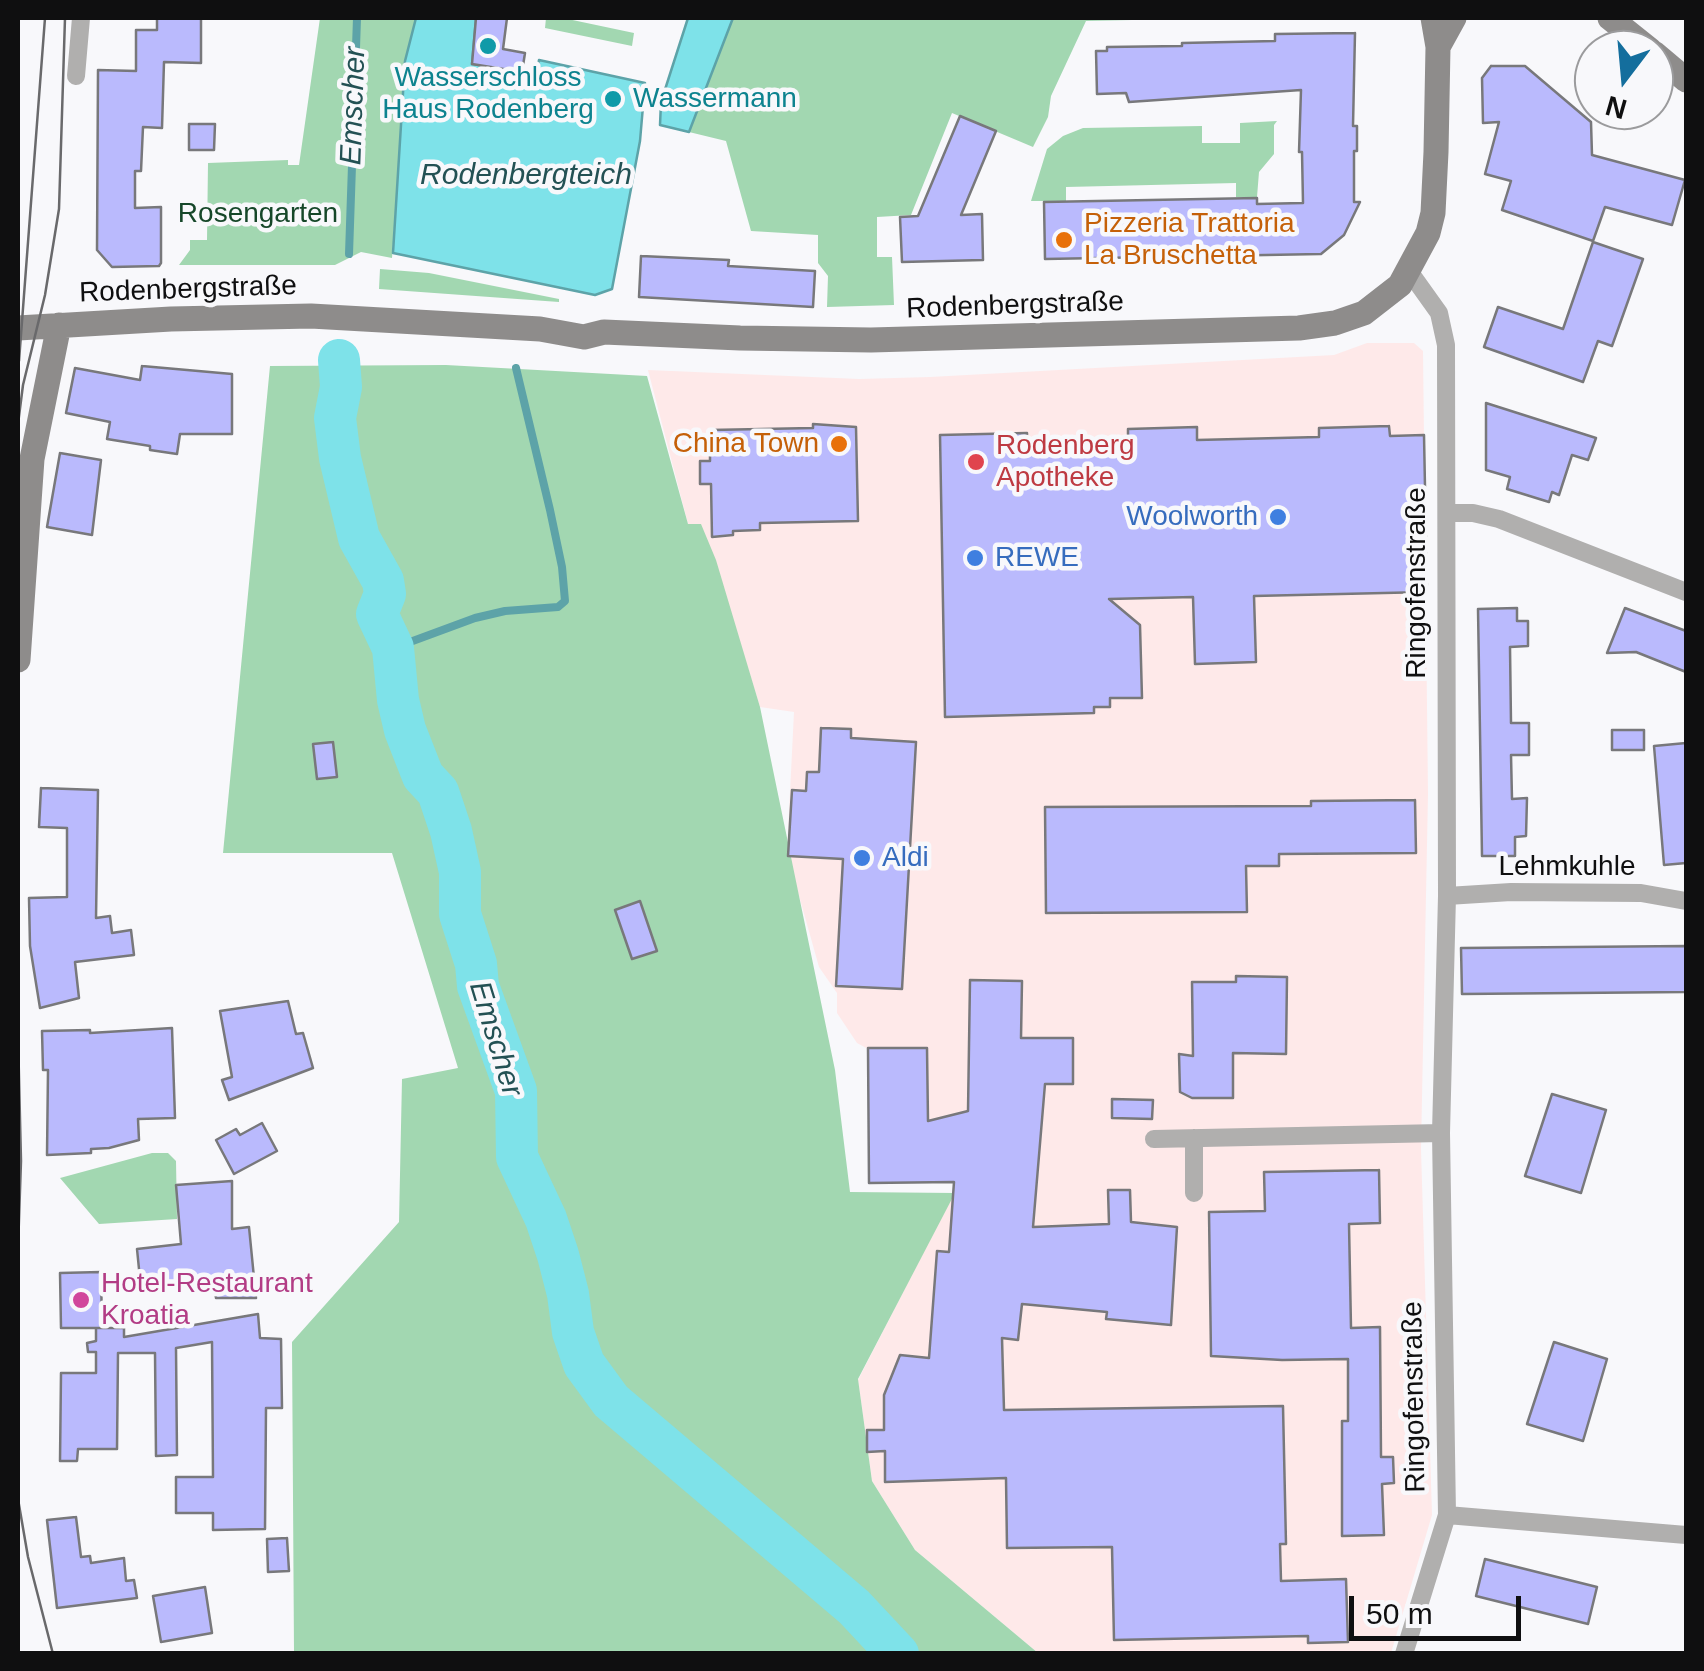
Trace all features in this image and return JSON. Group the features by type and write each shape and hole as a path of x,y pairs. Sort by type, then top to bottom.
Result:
{"main road":[{"path":"1409,271 1425,240 1432,214 1438,48 1434,18"},
{"path":"1438,48 1454,18"},
{"name":"Rodenbergstraße","path":"18,328 311,316 540,329 584,337 604,332 871,340 1299,328 1364,313 1400,285 1409,271"},
{"path":"18,660 32,459 60,325"}],"street":[{"path":"76,76 81,18"},
{"name":"Ringofenstraße","path":"1404,1654 1447,1515 1441,1134 1447,896 1444,326 1409,271"},
{"path":"1446,513 1473,513 1499,520 1686,592"},
{"name":"Lehmkuhle","path":"1447,896 1511,892 1640,893 1686,901"},
{"path":"1154,1139 1441,1134"},
{"path":"1194,1138 1194,1193"},
{"path":"1447,1515 1686,1535"}],"shaded area":[{"path":"1367,343 1414,343 1423,351 1428,794 1421,1149 1432,1515 1391,1653 1038,1653 915,1550 872,1481 858,1380 953,1195 957,1146 869,1183 868,1049 857,1043 837,1013 837,993 819,967 787,853 794,712 760,707 727,601 688,524 648,370 859,379 930,377 1334,355"}],"green space":[{"name":"Rosengarten","path":"320,18 416,18 405,61 392,258 361,252 335,265 179,265 190,250 190,240 207,240 208,163 288,160 288,165 299,165"},
{"path":"546,18 634,33 632,46 545,28"},
{"path":"733,18 1225,18 1086,21 1051,96 1048,117 1033,147 952,113 911,215 877,217 877,257 892,257 894,305 827,307 828,276 818,263 818,235 751,231 726,141 689,132"},
{"path":"1277,121 1274,154 1259,172 1257,197 1236,197 1236,183 1066,187 1066,201 1031,201 1047,149 1063,136 1083,128 1202,126 1202,143 1240,143 1240,123"},
{"path":"380,269 429,273 559,302 379,289"},
{"path":"446,365 647,376 688,524 701,524 716,560 760,707 835,1070 850,1192 955,1193 858,1379 872,1481 915,1550 1038,1653 294,1653 292,1342 399,1222 402,1079 458,1068 392,853 223,853 270,366"},
{"path":"152,1153 168,1153 176,1161 177,1219 99,1224 60,1178"}],"water":[{"name":"Rodenbergteich","path":"416,18 476,18 472,64 536,74 539,60 645,83 640,141 612,289 595,295 393,253 405,61"},
{"name":"Rodenbergteich","path":"688,18 733,18 689,132 660,125 661,102"}],"building":[{"path":"157,18 201,18 201,63 164,62 162,128 143,127 141,171 135,171 135,208 161,207 161,263 112,267 97,250 98,70 136,71 136,30 157,30"},
{"name":"Wasserschloss Haus Rodenberg","path":"476,18 507,18 503,49 525,53 522,72 472,64"},
{"path":"1355,33 1354,202 1360,202 1344,235 1321,254 1045,259 1044,202 1257,198 1257,204 1303,203 1299,152 1301,90 1129,102 1126,93 1097,94 1096,51 1107,51 1107,47 1275,41 1275,34"},
{"path":"1491,66 1525,66 1574,108 1574,130 1591,130 1592,155 1685,180 1672,225 1605,207 1593,241 1502,210 1511,181 1485,174 1499,122 1483,123 1482,78"},
{"path":"960,116 996,131 961,215 982,214 983,260 902,262 900,217 918,216"},
{"path":"189,124 215,124 214,150 189,150"},
{"path":"1593,242 1643,259 1612,346 1598,341 1583,382 1484,347 1498,307 1563,329"},
{"path":"641,256 729,260 728,266 815,271 813,307 639,297"},
{"path":"142,366 232,374 232,434 180,434 177,454 107,439 110,422 66,413 75,368 140,380"},
{"path":"1486,403 1596,438 1588,460 1572,455 1559,495 1552,492 1549,502 1507,489 1510,477 1486,470"},
{"path":"813,424 856,427 858,521 760,523 760,530 712,537 711,484 700,484 700,461 710,461 710,430 813,428"},
{"path":"1389,426 1390,436 1424,435 1427,592 1254,596 1256,662 1195,664 1193,597 1109,599 1140,625 1142,698 1110,698 1110,707 1094,707 1094,713 945,717 940,435 1027,433 1027,444 1128,442 1128,429 1197,427 1197,440 1319,437 1319,428"},
{"path":"60,453 101,460 92,535 47,527"},
{"path":"1517,608 1517,621 1528,621 1528,646 1510,647 1511,723 1529,723 1529,755 1511,755 1512,799 1527,798 1526,836 1515,837 1515,856 1482,856 1478,609"},
{"path":"1625,608 1686,631 1686,672 1636,652 1607,653"},
{"name":"Aldi","path":"821,728 851,729 851,738 916,742 902,989 836,986 843,859 788,856 792,790 806,791 807,772 819,772"},
{"path":"1612,730 1644,730 1644,750 1612,750"},
{"path":"333,742 337,777 317,779 313,744"},
{"path":"1686,743 1686,863 1664,865 1654,746"},
{"path":"41,788 98,790 96,918 110,916 112,933 131,930 134,955 75,962 79,998 40,1008 30,946 29,898 67,897 67,828 39,827"},
{"path":"1415,800 1416,853 1279,854 1279,866 1246,866 1247,912 1046,913 1045,807 1311,806 1311,801"},
{"path":"640,901 657,951 632,959 615,910"},
{"path":"1686,946 1686,992 1462,994 1461,948"},
{"path":"1236,976 1287,977 1286,1054 1233,1053 1233,1098 1192,1098 1180,1092 1179,1054 1193,1056 1192,982 1236,982"},
{"path":"970,980 1022,981 1021,1038 1073,1038 1073,1084 1045,1084 1033,1227 1109,1224 1108,1190 1130,1190 1131,1222 1177,1227 1171,1325 1106,1319 1107,1312 1022,1304 1018,1340 1002,1338 1004,1410 1283,1406 1286,1544 1280,1544 1281,1581 1346,1579 1348,1642 1308,1643 1308,1636 1114,1640 1112,1547 1007,1548 1006,1478 885,1482 885,1451 867,1452 867,1430 884,1430 884,1395 900,1355 929,1358 937,1251 949,1252 954,1182 869,1183 868,1048 927,1048 928,1121 968,1111"},
{"path":"288,1001 296,1034 303,1033 313,1068 229,1100 222,1080 232,1077 220,1011"},
{"path":"172,1028 175,1118 138,1119 139,1140 91,1149 91,1153 47,1155 48,1070 43,1070 42,1031 90,1033"},
{"path":"1552,1094 1606,1110 1581,1193 1525,1176"},
{"path":"1112,1099 1153,1100 1152,1119 1112,1118"},
{"path":"262,1123 277,1151 234,1174 216,1140 236,1129 240,1135"},
{"path":"1379,1170 1380,1223 1349,1224 1351,1328 1380,1327 1381,1457 1393,1457 1394,1483 1382,1484 1384,1535 1342,1536 1342,1421 1348,1421 1348,1359 1211,1356 1209,1212 1265,1211 1264,1172"},
{"path":"232,1181 232,1229 249,1227 256,1298 216,1298 214,1281 141,1289 137,1249 181,1244 176,1185"},
{"name":"Hotel-Restaurant Kroatia","path":"101,1272 102,1328 61,1328 60,1273"},
{"path":"258,1314 260,1338 281,1339 282,1408 266,1408 265,1529 213,1530 213,1513 176,1513 176,1477 213,1477 212,1342 176,1348 177,1455 156,1456 155,1353 118,1353 117,1449 78,1449 77,1461 60,1461 61,1373 96,1373 96,1352 88,1352 87,1343 96,1341 96,1328 124,1328 124,1337"},
{"path":"1554,1342 1607,1359 1583,1441 1527,1424"},
{"path":"76,1517 81,1557 90,1556 91,1563 124,1558 126,1581 134,1580 137,1598 57,1608 47,1520"},
{"path":"287,1538 289,1571 268,1572 267,1539"},
{"path":"1485,1559 1597,1587 1588,1624 1476,1596"},
{"path":"205,1587 212,1633 161,1642 153,1596"}],"waterway":[{"name":"Emscher","path":"349,254 357,18"},
{"name":"Emscher","path":"339,360 341,387 335,418 340,458 359,538 383,581 385,594 377,614 393,648 405,730 423,776 438,792 451,831 460,872 460,914 476,964 478,986 516,1091 517,1157 558,1255 573,1332 584,1364 611,1401 854,1607 898,1654"},
{"path":"394,652 410,642 475,618 558,607 565,601 562,567 516,368"}],"tram line":[{"path":"19,361 45,18"},
{"path":"18,424 59,209 65,18"},
{"path":"18,1035 18,1249"},
{"path":"18,1499 28,1557 53,1654"}],"place":[{"name":"Wasserschloss Haus Rodenberg","path":"488,46"},
{"name":"Wassermann","path":"613,99"},
{"name":"Pizzeria Trattoria La Bruschetta","path":"1064,240"},
{"name":"China Town","path":"839,444"},
{"name":"Rodenberg Apotheke","path":"976,462"},
{"name":"Woolworth","path":"1278,517"},
{"name":"REWE","path":"975,558"},
{"name":"Aldi","path":"862,858"},
{"name":"Hotel-Restaurant Kroatia","path":"81,1300"}]}
